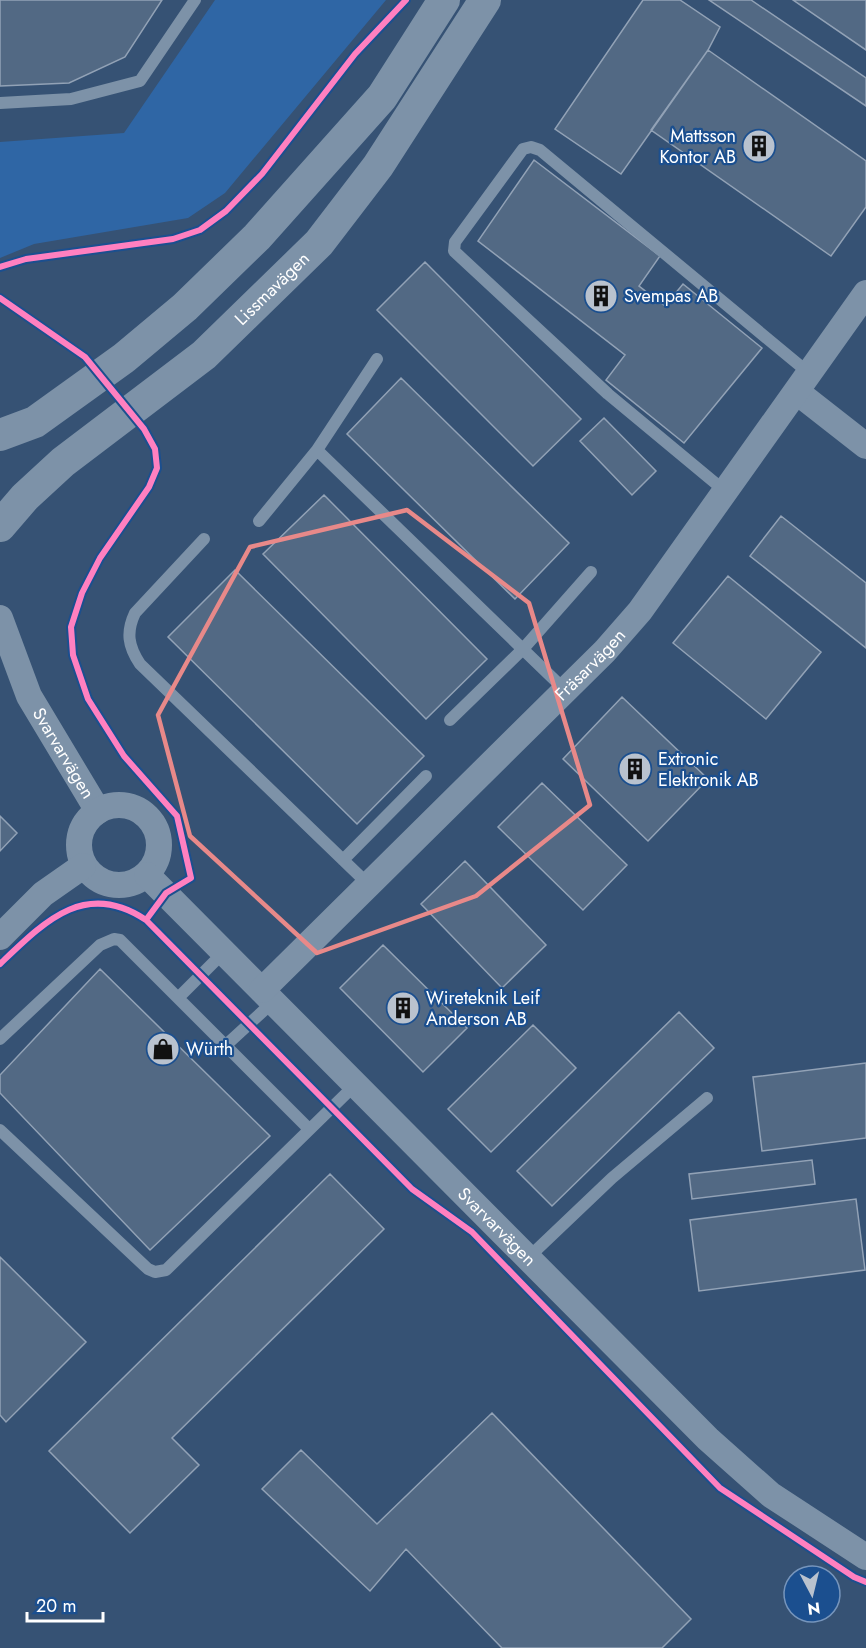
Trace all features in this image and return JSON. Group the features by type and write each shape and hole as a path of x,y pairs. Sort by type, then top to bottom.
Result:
{"street":[{"path":"0,435 35,422 124,357 186,307 249,245 382,97 444,0"},
{"name":"Lissmavägen","path":"0,526 25,497 63,462 204,356 319,243 378,166 485,0"},
{"name":"Fräsarvägen","path":"267,996 368,884 565,690 640,611 866,293"},
{"path":"803,383 866,446"},
{"name":"Svarvarvägen","path":"0,618 29,696 98,811"},
{"name":"Svarvarvägen","path":"0,664 29,696"},
{"path":"120,804 140,810 147,816 158,836 160,850 147,875 133,883 119,885 95,878 83,866 80,839 87,822 98,811 120,804"},
{"path":"0,937 43,894 83,866"},
{"name":"Svarvarvägen","path":"147,875 732,1460 771,1495 866,1557"}],"lane":[{"path":"0,103 71,99 140,81 195,0"},
{"path":"726,492 608,394 454,251 455,242 523,150 531,147 540,150 803,383"},
{"path":"259,521 317,450 377,359"},
{"path":"317,450 565,690"},
{"path":"204,538 135,613 130,625 132,652 141,664 368,884"},
{"path":"450,720 523,649 591,572"},
{"path":"343,860 426,776"},
{"path":"0,1039 100,945 114,939 120,940 309,1130"},
{"path":"178,998 224,952"},
{"path":"225,1046 267,996"},
{"path":"0,1130 148,1269 161,1272 166,1270 356,1084"},
{"path":"529,1257 612,1178 707,1098"}],"highlighted area":[{"path":"407,510 529,603 590,805 476,896 317,953 190,836 158,715 250,547"}],"shaded area":[{"path":"215,0 386,0 225,193 188,218 34,244 0,258 0,142 124,133"}],"building":[{"path":"0,0 162,0 125,57 69,83 0,86"},
{"path":"643,0 680,0 720,27 708,50 621,174 555,129"},
{"path":"709,0 751,0 866,78 866,106"},
{"path":"793,0 866,0 866,50"},
{"name":"Mattsson Kontor AB","path":"708,50 866,161 866,207 831,256 651,130"},
{"name":"Svempas AB","path":"534,160 660,256 639,286 665,306 683,284 762,348 684,443 606,380 625,355 478,241"},
{"path":"425,262 581,419 533,466 377,310"},
{"path":"401,378 569,543 515,599 347,434"},
{"path":"604,418 656,471 632,495 580,441"},
{"path":"324,495 487,659 426,719 263,554"},
{"path":"781,516 866,583 866,648 750,556"},
{"path":"235,570 424,756 357,824 168,637"},
{"path":"728,576 821,652 766,719 673,643"},
{"name":"Extronic Elektronik AB","path":"622,697 708,779 648,841 563,759"},
{"path":"542,783 627,865 583,910 498,827"},
{"path":"0,816 17,833 0,851"},
{"path":"465,861 546,945 502,988 421,904"},
{"name":"Wireteknik Leif Anderson AB","path":"383,945 467,1028 423,1072 340,988"},
{"path":"100,969 270,1136 150,1250 0,1093 0,1075"},
{"path":"679,1012 714,1048 552,1206 517,1171"},
{"path":"533,1025 576,1068 491,1152 448,1109"},
{"path":"866,1063 866,1138 762,1151 753,1077"},
{"path":"812,1160 815,1184 692,1199 689,1174"},
{"path":"330,1174 384,1229 172,1438 199,1465 130,1533 49,1451"},
{"path":"856,1199 865,1270 699,1291 690,1220"},
{"path":"0,1257 86,1342 6,1422 0,1415"},
{"path":"492,1413 691,1619 662,1648 502,1648 406,1549 370,1591 262,1489 301,1450 377,1524"}],"cycle path":[{"path":"0,267 26,259 173,239 200,230 226,211 262,174 355,54 406,0"},
{"path":"0,298 85,357 144,429 155,449 157,468 149,487 100,558 82,593 71,627 73,655 88,699 124,756 177,816 191,878 166,893 146,920 124,908 104,904 85,905 67,911 49,921 0,964"},
{"path":"146,920 412,1189 472,1232 720,1488 854,1577 866,1582"}],"place":[{"name":"Mattsson Kontor AB","path":"759,146"},
{"name":"Svempas AB","path":"601,296"},
{"name":"Extronic Elektronik AB","path":"635,769"},
{"name":"Wireteknik Leif Anderson AB","path":"403,1008"},
{"name":"Würth","path":"163,1049"}]}
